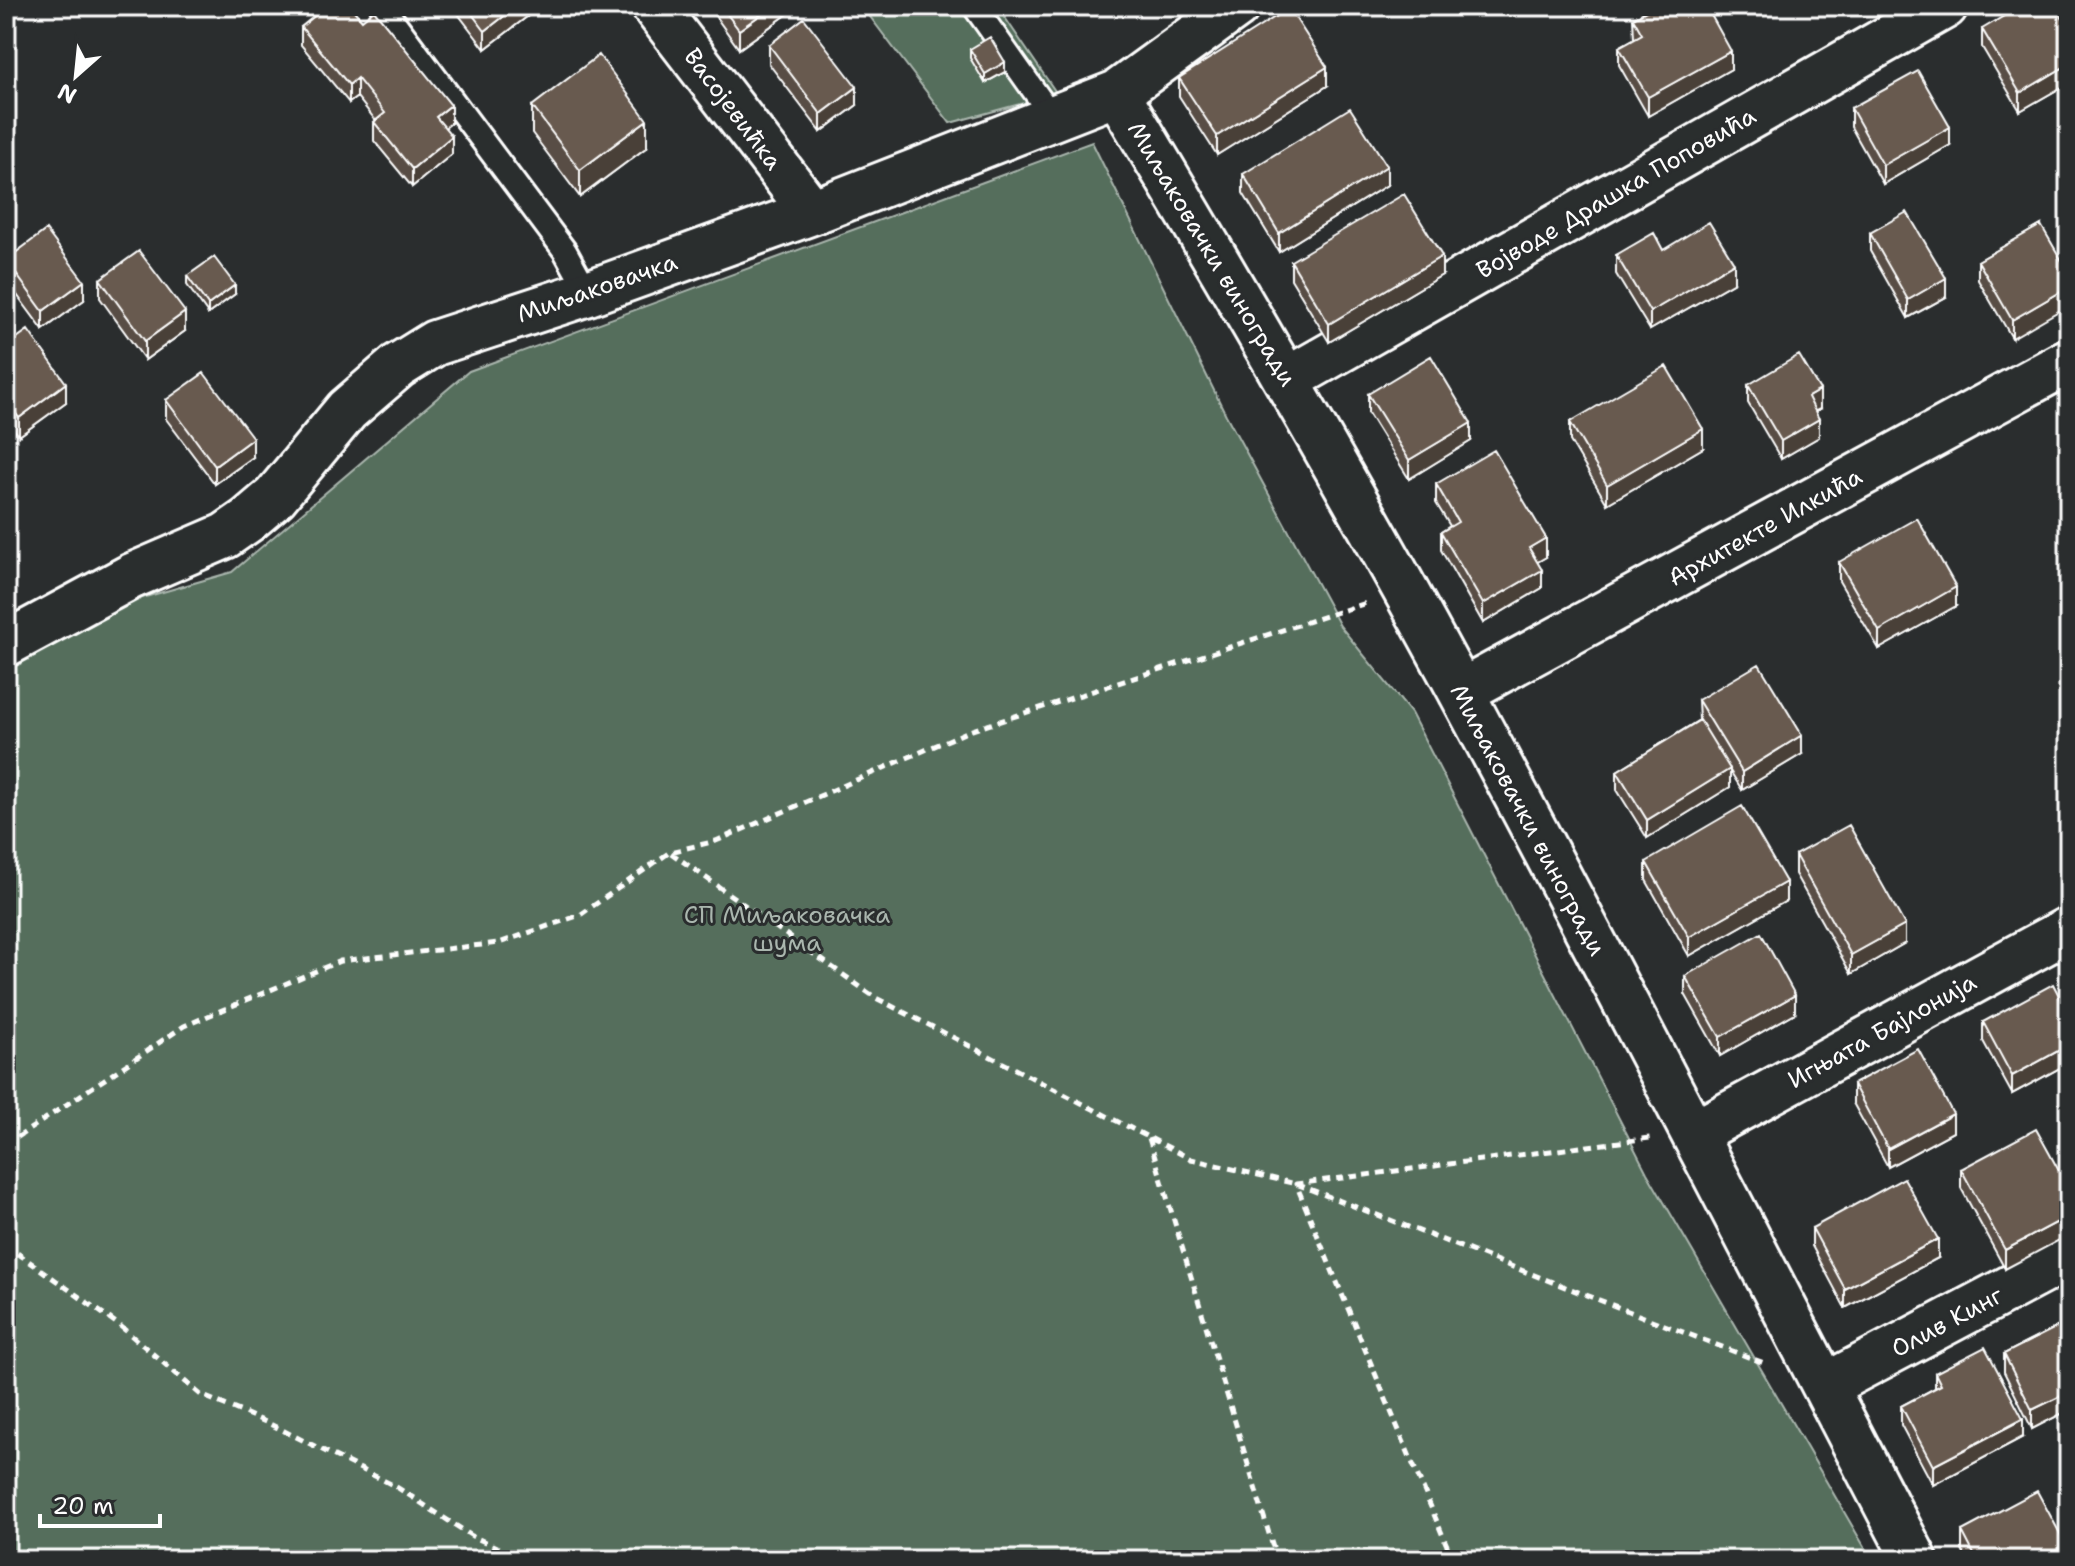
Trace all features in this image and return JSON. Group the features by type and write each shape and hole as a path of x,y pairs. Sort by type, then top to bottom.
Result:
{"street":[{"name":"Васојевићка","path":"654,6 812,212"},
{"name":"Миљаковачка","path":"6,644 132,576 225,536 248,520 275,497 347,410 398,366 435,343 588,293 812,212 1117,93 1237,6"},
{"name":"Војводе Драшка Поповића","path":"1287,380 1945,6"},
{"name":"Миљаковачки виногради","path":"1117,93 1287,380 1461,692 1695,1133 1915,1560"},
{"name":"Архитекте Илкића","path":"1461,692 2069,361"},
{"name":"Игњата Бајлонија","path":"1695,1133 2069,929"},
{"name":"Олив Кинг","path":"1825,1386 2069,1257"}],"lane":[{"path":"382,6 565,251 588,293"},
{"path":"974,6 1054,119"}],"path":[{"path":"6,1145 184,1026 340,961 499,943 580,915 670,852 716,841 969,731 1405,590"},
{"path":"670,852 876,998 1191,1159 1296,1184 1766,1364"},
{"path":"1296,1184 1695,1133"},
{"path":"1149,1138 1277,1560"},
{"path":"1296,1184 1453,1560"},
{"path":"6,1245 119,1325 201,1395 268,1423 395,1486 472,1536 525,1560"}],"green space":[{"path":"862,6 997,6 1057,94 950,123"},
{"name":"СП Миљаковачка шума","path":"1092,142 1226,415 1340,626 1411,713 1647,1173 1872,1560 6,1560 6,667 128,602 232,572 469,371"}],"building":[{"path":"327,6 350,6 362,20 374,10 451,105 436,117 452,136 412,169 374,122 385,113 357,78 349,85 301,27"},
{"path":"466,6 517,6 485,31"},
{"path":"721,6 773,6 739,30"},
{"path":"1649,6 1706,6 1731,51 1648,97 1619,47 1642,34 1633,18 1650,9"},
{"path":"2021,6 2055,6 2069,29 2069,64 2020,93 1982,29"},
{"path":"1289,8 1327,67 1217,136 1179,78"},
{"path":"804,18 857,87 821,114 769,45"},
{"path":"990,37 1005,62 985,74 970,49"},
{"path":"599,55 647,120 580,170 532,106"},
{"path":"1918,71 1950,127 1883,165 1851,108"},
{"path":"1350,108 1387,166 1279,233 1243,174"},
{"path":"1404,194 1442,256 1329,324 1291,261"},
{"path":"1907,212 1946,278 1908,300 1870,233"},
{"path":"1709,222 1734,263 1650,312 1616,255 1654,233 1663,250"},
{"path":"2041,225 2069,273 2069,287 2012,320 1978,261"},
{"path":"46,230 84,281 43,311 6,260"},
{"path":"139,251 185,312 145,341 100,279"},
{"path":"214,257 235,285 208,305 187,276"},
{"path":"28,330 66,383 19,418 6,399 6,346"},
{"path":"1799,355 1820,390 1808,397 1819,419 1781,441 1748,385"},
{"path":"1431,356 1471,423 1409,460 1368,394"},
{"path":"1666,366 1703,429 1607,485 1570,422"},
{"path":"204,373 253,438 215,466 166,400"},
{"path":"1494,450 1546,538 1529,548 1542,570 1483,604 1441,532 1458,522 1436,484"},
{"path":"1917,518 1956,587 1879,631 1839,562"},
{"path":"1759,664 1802,735 1742,772 1698,700"},
{"path":"1700,720 1730,769 1647,820 1617,771"},
{"path":"1742,806 1786,882 1689,937 1646,862"},
{"path":"1849,825 1905,925 1851,955 1795,855"},
{"path":"1761,933 1795,995 1720,1037 1685,976"},
{"path":"2053,984 2069,1015 2069,1045 2012,1076 1983,1022"},
{"path":"1918,1049 1953,1114 1888,1149 1853,1084"},
{"path":"2036,1129 2069,1189 2069,1216 2005,1250 1961,1169"},
{"path":"1904,1178 1938,1239 1845,1289 1812,1228"},
{"path":"2069,1321 2069,1392 2032,1410 2004,1354"},
{"path":"1985,1347 2023,1419 1933,1466 1901,1406 1941,1385 1935,1373"},
{"path":"2037,1491 2069,1550 2069,1560 1977,1560 1962,1531"}]}
